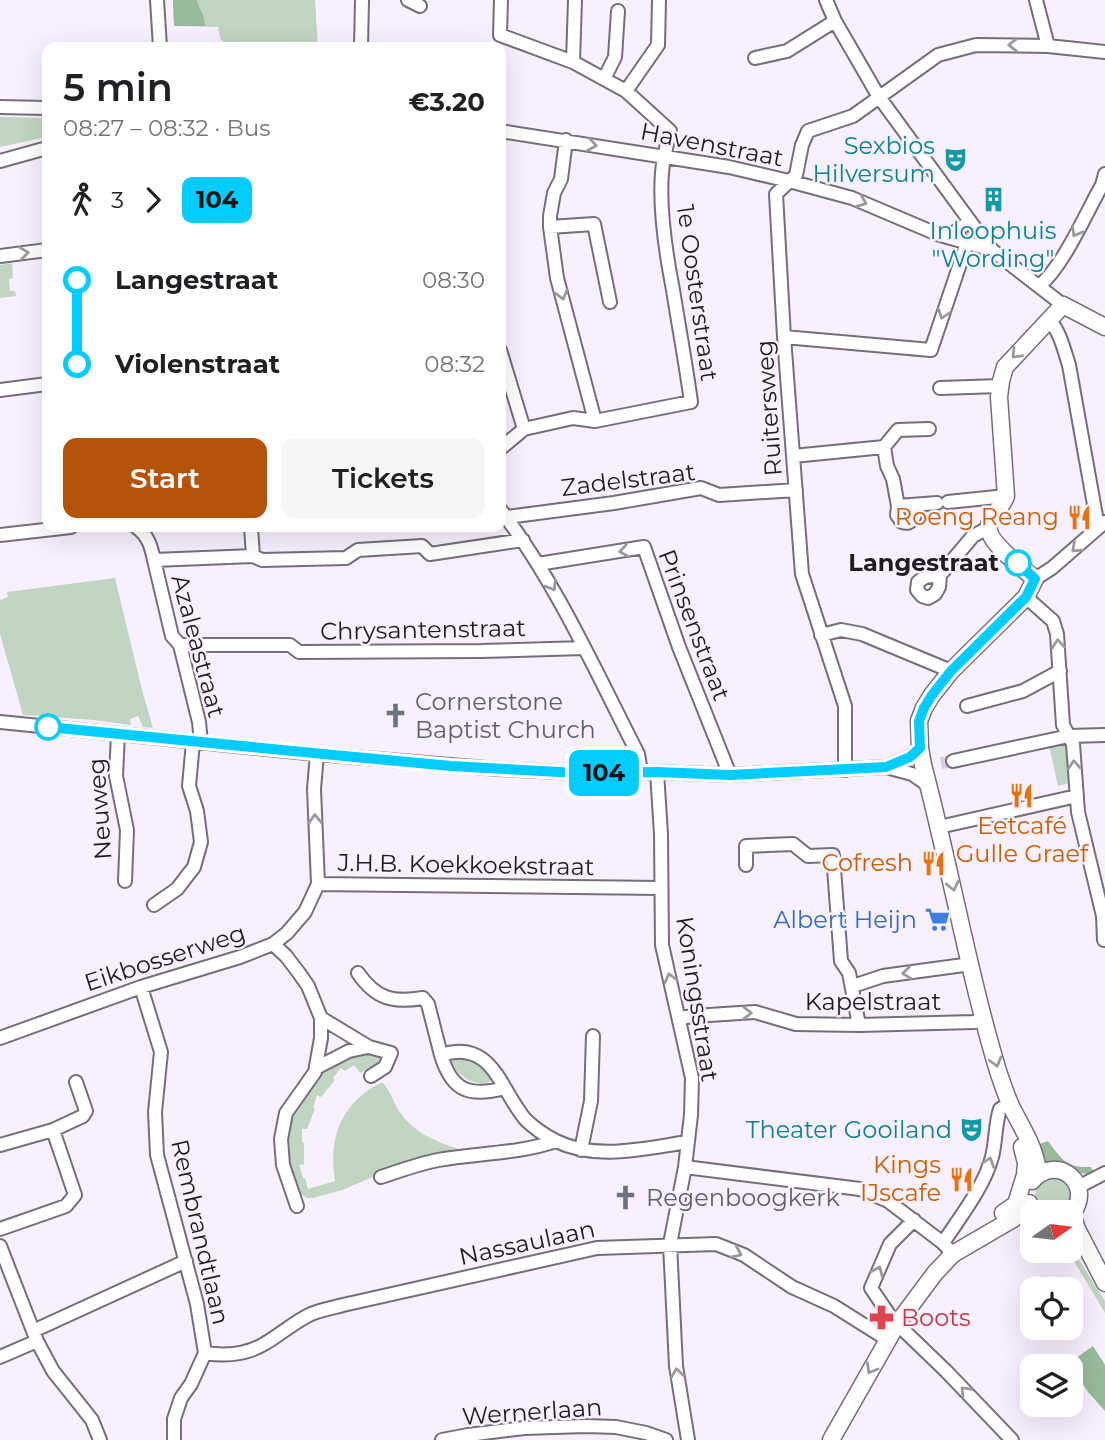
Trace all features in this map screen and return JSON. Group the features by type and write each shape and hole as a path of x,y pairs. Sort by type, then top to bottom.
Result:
{"main road":[{"path":"831,1440 897,1324 935,1272 948,1248 1014,1206 1025,1175 1027,1163 984,1020 942,826 928,785 920,748 919,721 940,683 1026,597 1035,579 991,538 988,528 1006,496 999,397 1005,367 1063,305 1105,327"},
{"path":"1010,1104 1034,1153 1038,1175"},
{"path":"1031,1200 1029,1188 1032,1182 1046,1171 1061,1171 1070,1176 1078,1187 1079,1200"},
{"path":"948,1248 1020,1215"},
{"path":"1083,1241 1105,1283"},
{"path":"1083,1258 1105,1294"}],"street":[{"path":"157,0 160,42"},
{"path":"361,42 362,0"},
{"path":"501,0 500,35 573,62 626,91 670,131 664,157"},
{"path":"573,62 575,0"},
{"path":"626,91 658,45 659,0"},
{"path":"826,0 835,21 879,97 992,250 1063,305"},
{"path":"1036,0 1048,46"},
{"path":"604,79 615,57 618,11"},
{"path":"755,58 787,51 835,21"},
{"path":"879,97 938,55 976,45 1048,46 1105,52"},
{"name":"Ruitersweg","path":"845,770 845,706 802,574 776,194 792,179 808,131 853,116 879,97"},
{"path":"0,107 42,108"},
{"name":"Havenstraat","path":"506,132 792,179 852,198 966,246 992,250"},
{"path":"566,140 561,179 554,192 550,227 557,278 595,421"},
{"path":"0,161 42,149"},
{"name":"1e Oosterstraat","path":"506,444 524,429 573,418 595,421 691,402 667,256 662,187 664,157"},
{"path":"1039,286 1049,278 1062,258 1102,185 1105,174"},
{"path":"948,237 970,221"},
{"path":"550,227 594,224 610,302"},
{"path":"785,337 931,350 966,246"},
{"path":"0,256 42,251"},
{"path":"1035,579 1052,568 1102,524 1069,365 1062,343 1049,320"},
{"path":"506,370 524,429"},
{"path":"0,390 42,385"},
{"path":"940,388 1000,386"},
{"path":"793,456 884,447 898,430 929,429"},
{"path":"884,447 898,506 1006,496"},
{"name":"Zadelstraat","path":"506,513 614,503 701,488 719,495 796,490"},
{"name":"Koningsstraat","path":"506,516 563,605 638,754 640,766 650,772 661,834 662,945 692,1078 685,1167 670,1244 676,1366 688,1440"},
{"path":"940,575 973,536 988,528"},
{"path":"0,535 42,530"},
{"name":"Azaleastraat","path":"142,532 149,540 172,636 180,645 199,722 197,742"},
{"path":"251,532 253,556"},
{"path":"154,560 253,556 262,560 346,558 358,550 422,546 430,554 523,540"},
{"name":"Prinsenstraat","path":"538,564 644,547 679,647 730,775"},
{"path":"1026,597 1053,621 1057,634 1063,725 1073,744 1078,812 1103,916 1104,940"},
{"path":"821,635 841,630 862,634 951,671"},
{"name":"Chrysantenstraat","path":"180,645 290,645 299,652 584,648"},
{"path":"967,706 1023,691 1060,671"},
{"name":"Neuweg","path":"0,722 317,754 578,773 730,775 845,770 886,767 910,757 920,748"},
{"name":"Neuweg","path":"118,734 116,776 127,830 125,881"},
{"path":"953,761 1069,736 1105,735"},
{"path":"153,905 177,889 194,867 201,842 197,811 189,786 197,742"},
{"name":"J.H.B. Koekkoekstraat","path":"317,754 314,789 318,884 661,888"},
{"name":"Neuweg","path":"886,767 912,774 928,785"},
{"path":"942,826 1077,796"},
{"path":"746,864 746,846 793,844 808,856 833,855 841,961 853,986 859,1025"},
{"name":"Eikbosserweg","path":"0,1038 141,986 240,957 273,943 305,912 318,884"},
{"path":"273,943 302,976 321,1018 321,1038 315,1072 286,1114 281,1139 283,1165 297,1206"},
{"path":"853,986 883,976 971,964"},
{"path":"358,973 367,985 385,998 404,1001 423,998 428,1004 445,1069 455,1083 469,1091 485,1093 505,1088"},
{"name":"Rembrandtlaan","path":"141,986 161,1052 155,1112 157,1155 197,1304 205,1353 191,1384 181,1398 174,1419 174,1440"},
{"name":"Kapelstraat","path":"679,1018 755,1012 796,1024 859,1025 984,1020"},
{"path":"321,1018 368,1047 391,1053 385,1067 371,1076"},
{"path":"581,1150 591,1101 593,1036"},
{"path":"316,1068 349,1051 368,1047"},
{"path":"441,1055 467,1051 483,1060 497,1075 526,1120 556,1141 581,1150 602,1152 688,1142"},
{"path":"0,1145 52,1130 83,1116 86,1111 76,1082"},
{"path":"685,1167 854,1188 888,1201 948,1248 986,1172 994,1146 1000,1109 1010,1104"},
{"path":"0,1229 66,1206 75,1195 52,1130"},
{"path":"381,1177 436,1160 513,1151 556,1141"},
{"path":"1078,1187 1105,1173"},
{"path":"909,1216 890,1244 871,1288 897,1324 1012,1440"},
{"name":"Nassaulaan","path":"205,1353 225,1356 245,1352 263,1345 311,1314 343,1305 597,1248 670,1244 716,1244 744,1255 792,1287 834,1306 888,1340"},
{"path":"0,1246 35,1336 53,1371 92,1419 100,1440"},
{"path":"0,1357 35,1336 186,1261"},
{"name":"Wernerlaan","path":"442,1440 468,1435 525,1434 586,1426 616,1427 666,1440"},
{"path":"680,1440 688,1440"}],"green space":[{"path":"173,0 315,0 318,42 224,42 218,27 174,26"},
{"path":"173,0 197,0 205,26 174,26"},
{"path":"0,117 42,118 42,138 0,147"},
{"path":"12,263 10,291 15,291 16,296 0,298 0,265"},
{"path":"115,578 153,728 143,727 138,716 130,719 131,725 23,715 0,634 0,600 8,597 7,592"},
{"path":"1065,743 1069,783 1058,786 1049,745"},
{"path":"377,1052 381,1058 376,1065 360,1073 354,1065 345,1071 341,1068 321,1097 317,1095 307,1129 302,1129 304,1164 299,1165 308,1189 335,1181 334,1150 340,1123 356,1100 382,1082 402,1115 417,1130 466,1151 380,1174 342,1190 307,1198 301,1194 290,1171 285,1147 295,1106 324,1068 343,1057"},
{"path":"451,1056 475,1063 494,1078 484,1083 467,1079 457,1071"},
{"path":"1048,1141 1065,1161 1076,1166 1091,1167 1094,1172 1080,1173 1043,1162 1034,1146"},
{"path":"1046,1178 1060,1178 1070,1188 1070,1200 1036,1200 1036,1188"},
{"path":"1076,1264 1082,1264 1105,1301 1105,1313"},
{"path":"1093,1346 1105,1365 1105,1411 1083,1384 1082,1354"}],"tunnel":[{"path":"941,763 953,761"}],"bus line":[{"name":"104","path":"48,727 451,766 578,773 730,775 886,767 910,757 920,748 919,721 940,683 1026,597 1035,579 1018,563"}],"place":[{"name":"Sexbios Hilversum","path":"955,160"},
{"name":"Inloophuis \"Wording\"","path":"993,200"},
{"name":"Roeng Reang","path":"1079,517"},
{"name":"Langestraat","path":"1018,563"},
{"name":"Cornerstone Baptist Church","path":"395,716"},
{"name":"Eetcafé Gulle Graef","path":"1022,795"},
{"name":"Cofresh","path":"933,863"},
{"name":"Albert Heijn","path":"937,920"},
{"name":"Theater Gooiland","path":"972,1130"},
{"name":"Kings IJscafe","path":"961,1179"},
{"name":"Regenboogkerk","path":"626,1198"},
{"name":"Boots","path":"881,1318"}]}
